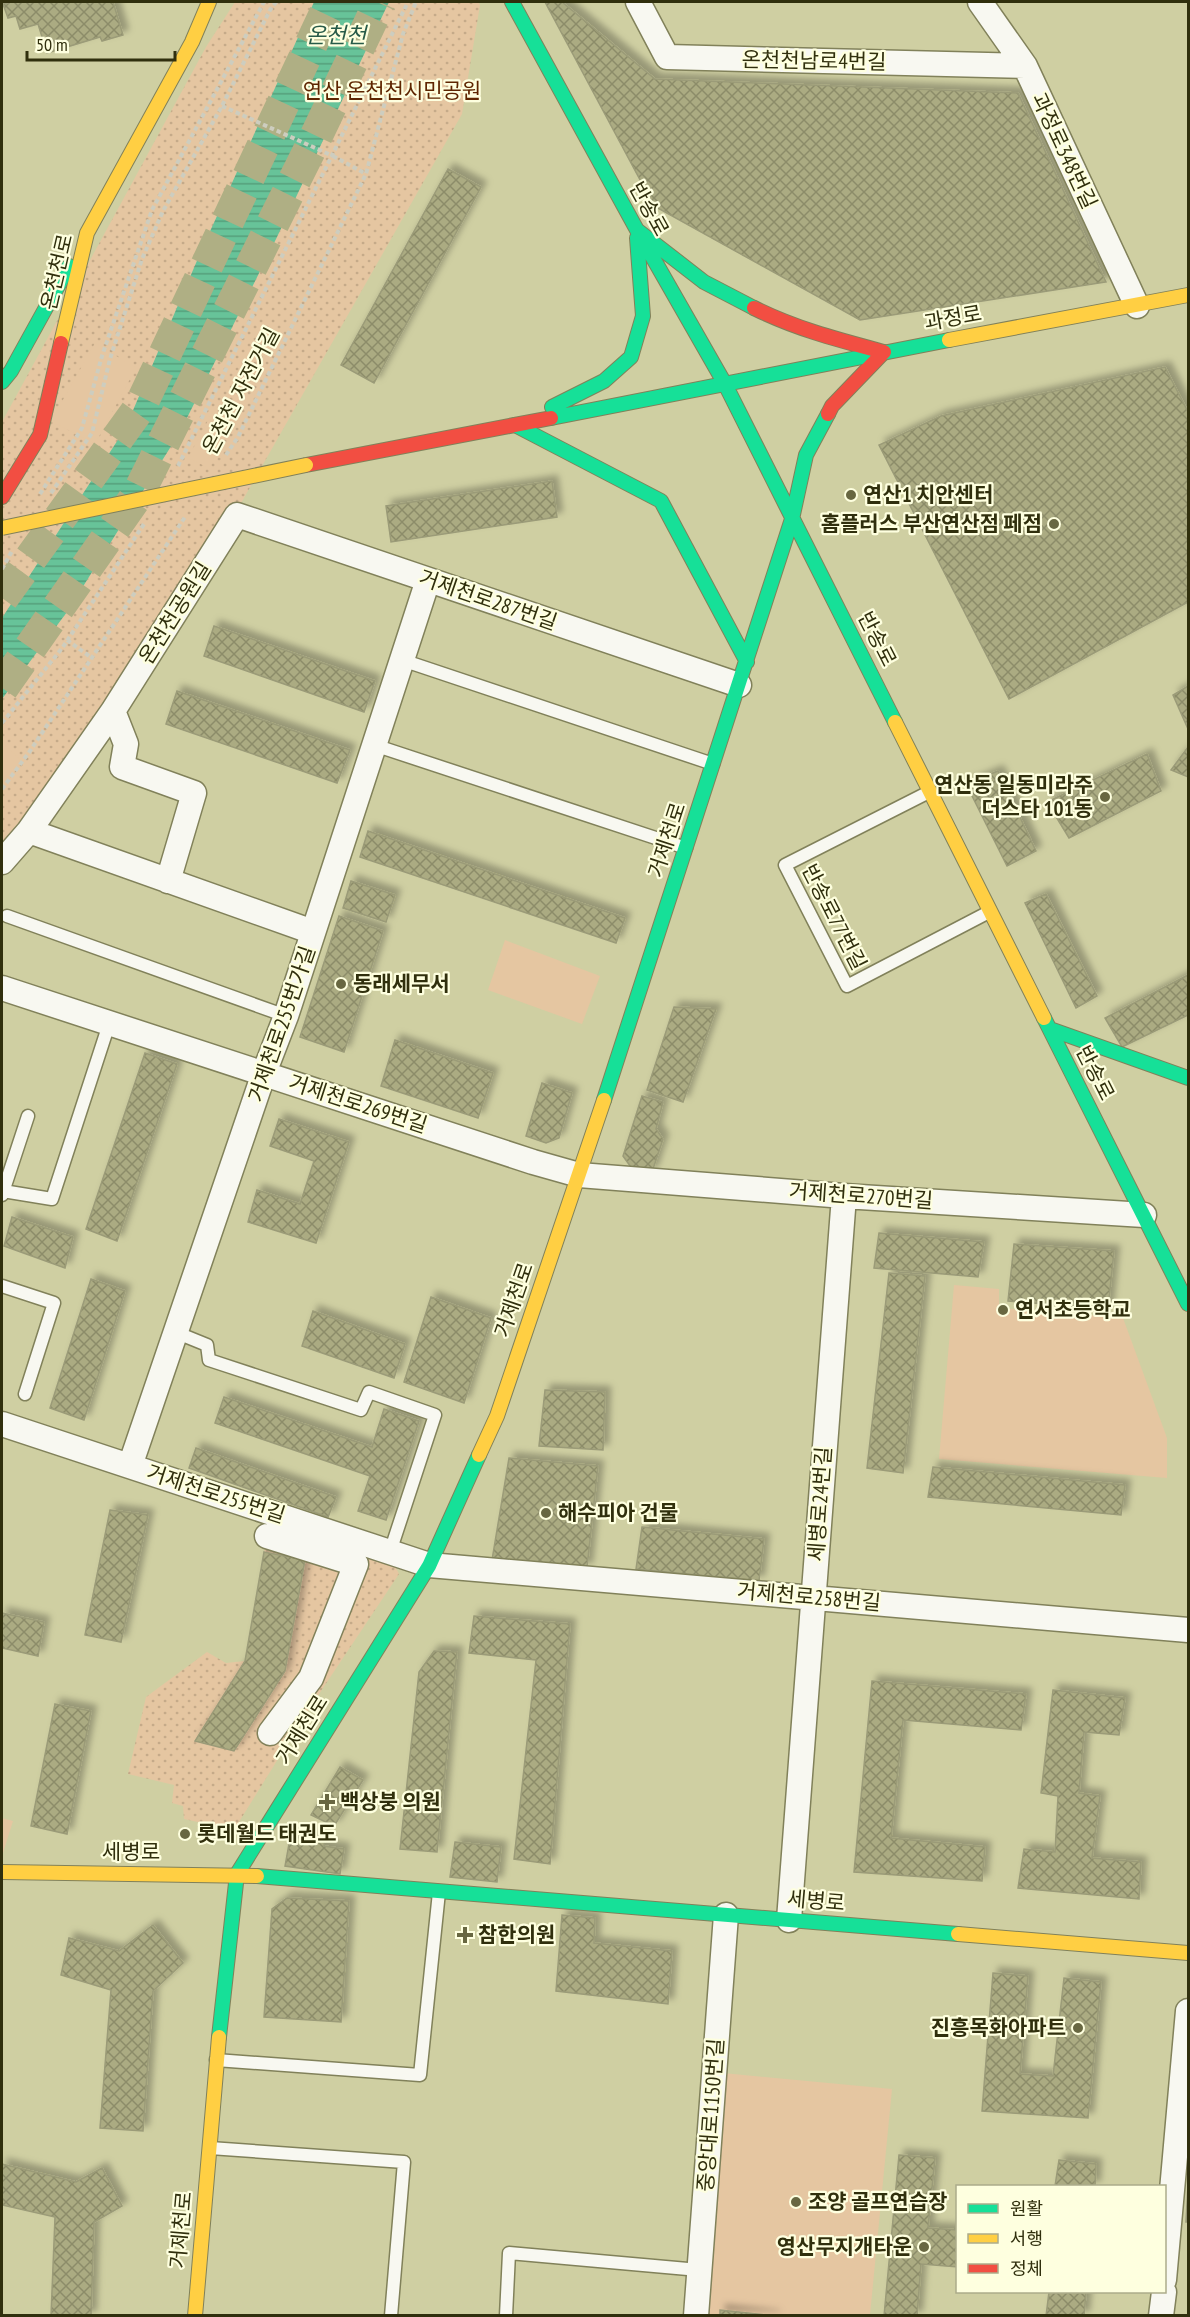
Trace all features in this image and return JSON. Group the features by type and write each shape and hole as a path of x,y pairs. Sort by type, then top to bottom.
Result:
{"main road":[{"name":"온천천로","path":"2,497 39,435 87,233 192,42 209,2"},
{"name":"반송로","path":"512,2 637,230 725,384 1188,1304"},
{"path":"637,230 704,282 784,323 884,352"},
{"path":"515,425 604,381 631,357 643,316 637,230"},
{"path":"2,382 11,371 87,233"},
{"name":"과정로","path":"2,528 306,465 1188,295"},
{"name":"거제천로","path":"195,2316 216,2060 237,1874 429,1565 497,1416 687,849 792,519 806,454 832,406 884,352"},
{"path":"515,425 661,501 747,662"},
{"path":"1050,1029 1188,1078"},
{"name":"세병로","path":"2,1872 237,1874 1188,1953"}],"street":[{"path":"192,42 219,2"},
{"name":"온천천남로4번길","path":"638,2 667,57 1025,66"},
{"name":"과정로348번길","path":"984,3 1025,66 1137,306"},
{"name":"거제천로287번길","path":"237,515 739,685"},
{"name":"온천천공원길","path":"2,862 29,831 113,711 237,515"},
{"name":"거제천로255번가길","path":"130,1466 264,1073 286,1016 428,579"},
{"path":"113,711 126,744 122,767 194,793 168,881"},
{"path":"29,831 313,932"},
{"name":"거제천로269번길","path":"2,988 533,1162 579,1175"},
{"name":"거제천로270번길","path":"579,1175 844,1196 1144,1215"},
{"name":"세병로24번길","path":"789,1920 844,1196"},
{"name":"거제천로255번길","path":"2,1424 429,1565"},
{"path":"267,1536 356,1564 311,1678 270,1733"},
{"name":"거제천로258번길","path":"429,1565 1188,1630"},
{"name":"중앙대로1150번길","path":"696,2316 726,1915"},
{"path":"1166,2258 1188,2011"},
{"path":"1161,2316 1164,2293"}],"lane":[{"path":"402,660 713,764"},
{"path":"374,745 687,849"},
{"name":"반송로77번길","path":"930,791 785,866 847,986 990,911"},
{"path":"7,916 286,1016"},
{"path":"28,1116 2,1193 52,1199 109,1024"},
{"path":"2,1286 54,1303 25,1394"},
{"path":"175,1332 207,1345 209,1360 361,1410 369,1392 435,1415 390,1552"},
{"path":"216,2060 420,2074 440,1891"},
{"path":"209,2148 404,2162 391,2316"},
{"path":"506,2316 509,2253 699,2270"}],"path":[{"path":"39,496 82,428 102,356 152,210 264,2"},
{"path":"46,499 92,433 110,359 142,259 163,211 222,106 276,2"},
{"path":"177,469 408,2"},
{"name":"온천천 자전거길","path":"225,456 238,437 366,174 403,34 416,2"},
{"path":"212,102 333,156 366,174"},
{"path":"2,789 30,751 187,514"},
{"path":"2,723 67,640 148,518"},
{"path":"2,569 15,545"},
{"path":"67,640 92,658"}],"green space":[{"name":"연산 온천천시민공원","path":"235,2 478,2 480,5 462,114 240,505 2,856 2,422 206,47"},
{"path":"95,343 136,368 95,444 51,421"},
{"path":"213,411 234,421 209,468 188,458"},
{"path":"2,743 22,761 2,790"},
{"path":"505,940 600,976 582,1024 488,990"},
{"path":"954,1285 999,1289 999,1308 1123,1318 1167,1438 1167,1478 939,1459"},
{"path":"273,1525 395,1566 399,1574 309,1709 234,1830 184,1819 183,1806 172,1803 174,1785 128,1774 146,1697 207,1652 226,1663 245,1661 267,1536"},
{"path":"2,1818 13,1821 3,1853 2,1853"},
{"name":"조양 골프연습장","path":"723,2073 892,2089 870,2315 701,2316"}],"water":[{"name":"온천천","path":"314,2 389,2 277,237 180,432 67,612 2,699 2,618 125,429 202,249"}],"building":[{"path":"11,2 113,2 123,35 102,41 100,37 47,53 38,24 20,29 16,16 8,18 3,4"},
{"path":"545,2 562,2 655,79 1018,93 1106,282 860,320 654,206"},
{"path":"448,169 481,187 374,383 341,365"},
{"name":"홈플러스 부산연산점 페점","path":"1165,367 1188,412 1188,602 1009,699 879,445 941,416"},
{"path":"552,481 557,517 391,542 386,506"},
{"path":"214,626 375,681 364,712 204,656"},
{"path":"1188,686 1188,729 1173,695"},
{"path":"177,691 350,750 337,783 166,724"},
{"path":"1188,747 1188,777 1171,770"},
{"name":"연산동 일동미라주 더스타 101동","path":"1147,754 1161,791 1069,838 1047,802"},
{"path":"998,771 1036,851 1007,866 966,784"},
{"path":"368,831 625,918 616,943 360,857"},
{"path":"351,881 395,895 386,922 343,908"},
{"path":"1046,894 1097,996 1076,1008 1025,903"},
{"name":"동래세무서","path":"339,916 383,931 344,1052 300,1037"},
{"path":"1188,975 1188,1015 1122,1047 1105,1018"},
{"path":"674,1007 716,1009 683,1102 647,1090"},
{"path":"395,1040 493,1073 478,1118 381,1086"},
{"path":"145,1053 177,1064 117,1241 86,1229"},
{"path":"542,1083 572,1093 559,1138 546,1143 526,1136"},
{"path":"642,1096 663,1102 656,1129 663,1139 652,1172 633,1170 623,1156"},
{"path":"279,1119 349,1142 316,1243 248,1222 257,1190 300,1204 314,1161 270,1146"},
{"path":"12,1217 73,1237 65,1268 4,1246"},
{"path":"879,1233 984,1242 978,1277 874,1268"},
{"path":"1014,1244 1114,1251 1108,1309 1008,1301"},
{"path":"889,1273 925,1276 903,1473 867,1468"},
{"path":"91,1279 125,1291 84,1420 50,1408"},
{"path":"431,1297 491,1318 464,1403 404,1382"},
{"path":"313,1311 405,1344 394,1378 302,1346"},
{"path":"545,1390 605,1392 603,1450 539,1446"},
{"path":"224,1397 372,1447 384,1409 419,1421 386,1520 358,1511 370,1476 215,1423"},
{"path":"196,1448 336,1497 328,1517 189,1468"},
{"name":"해수피아 건물","path":"509,1458 598,1466 587,1568 492,1560"},
{"path":"933,1467 1125,1485 1121,1515 928,1497"},
{"path":"110,1510 148,1515 121,1642 85,1635"},
{"path":"642,1527 764,1539 759,1581 636,1569"},
{"path":"264,1552 305,1560 285,1671 234,1751 195,1741 245,1661"},
{"path":"2,1613 44,1622 38,1656 2,1648"},
{"path":"474,1616 570,1624 550,1864 514,1859 536,1660 469,1653"},
{"path":"434,1651 457,1652 437,1852 400,1849 419,1672"},
{"path":"872,1681 1026,1694 1021,1730 903,1720 891,1838 985,1847 982,1881 854,1872"},
{"path":"1053,1690 1125,1698 1119,1735 1084,1732 1079,1793 1100,1796 1092,1858 1141,1862 1139,1899 1018,1888 1024,1849 1055,1852 1058,1796 1041,1793"},
{"path":"55,1704 91,1711 67,1834 31,1826"},
{"path":"340,1767 363,1780 334,1826 311,1815"},
{"path":"295,1835 325,1837 324,1846 344,1849 340,1874 285,1866 289,1844 293,1845"},
{"path":"455,1842 501,1847 497,1882 450,1877"},
{"path":"287,1898 349,1901 341,2022 264,2017 272,1909"},
{"path":"562,1915 595,1918 594,1943 672,1951 668,2004 556,1991"},
{"path":"153,1925 183,1963 153,1991 143,2131 100,2128 111,1990 61,1975 69,1938 119,1951"},
{"name":"진흥목화아파트","path":"993,1973 1028,1976 1020,2074 1053,2076 1064,1978 1101,1982 1088,2118 982,2111"},
{"name":"영산무지개타운","path":"899,2155 935,2158 928,2228 956,2230 956,2267 921,2264 917,2316 884,2316"},
{"path":"1059,2160 1096,2164 1095,2185 1055,2185"},
{"path":"2,2164 76,2182 102,2168 122,2206 94,2222 91,2316 51,2316 55,2217 2,2205"},
{"path":"1188,2185 1188,2222 1186,2222"},
{"path":"1049,2293 1086,2293 1084,2316 1046,2316"},
{"path":"720,2310 775,2316 720,2316"}],"tunnel":[{"path":"2,598 140,407 331,2"},
{"path":"2,688 138,494 310,149 380,2"}],"traffic: fast":[{"path":"512,2 637,230 725,384 895,722"},
{"path":"637,230 704,282 754,308"},
{"path":"552,407 604,381 631,357 643,316 637,238"},
{"path":"2,382 11,371 69,266"},
{"path":"551,418 949,340"},
{"path":"604,1100 792,519 806,455 828,414"},
{"path":"515,425 661,501 747,662"},
{"path":"1044,1018 1188,1304"},
{"path":"1050,1029 1188,1078"},
{"path":"219,2037 237,1874 429,1566 479,1455"},
{"path":"257,1876 958,1934"}],"traffic: slow":[{"path":"61,343 87,233 192,42 209,2"},
{"path":"949,340 1188,295"},
{"path":"2,528 306,465"},
{"path":"895,722 1044,1018"},
{"path":"479,1455 497,1416 604,1100"},
{"path":"2,1872 257,1876"},
{"path":"958,1934 1188,1953"},
{"path":"195,2316 219,2037"}],"traffic: jam":[{"path":"754,308 802,328 884,352 832,406 828,414"},
{"path":"2,497 40,435 61,343"},
{"path":"306,465 551,418"}],"place":[{"name":"연산1 치안센터","path":"851,495"},
{"name":"홈플러스 부산연산점 페점","path":"1054,524"},
{"name":"연산동 일동미라주 더스타 101동","path":"1105,797"},
{"name":"동래세무서","path":"341,984"},
{"name":"연서초등학교","path":"1003,1310"},
{"name":"해수피아 건물","path":"546,1513"},
{"name":"백상붕 의원","path":"327,1802"},
{"name":"롯데월드 태권도","path":"185,1834"},
{"name":"참한의원","path":"465,1935"},
{"name":"진흥목화아파트","path":"1078,2028"},
{"name":"조양 골프연습장","path":"796,2202"},
{"name":"영산무지개타운","path":"924,2247"}]}
